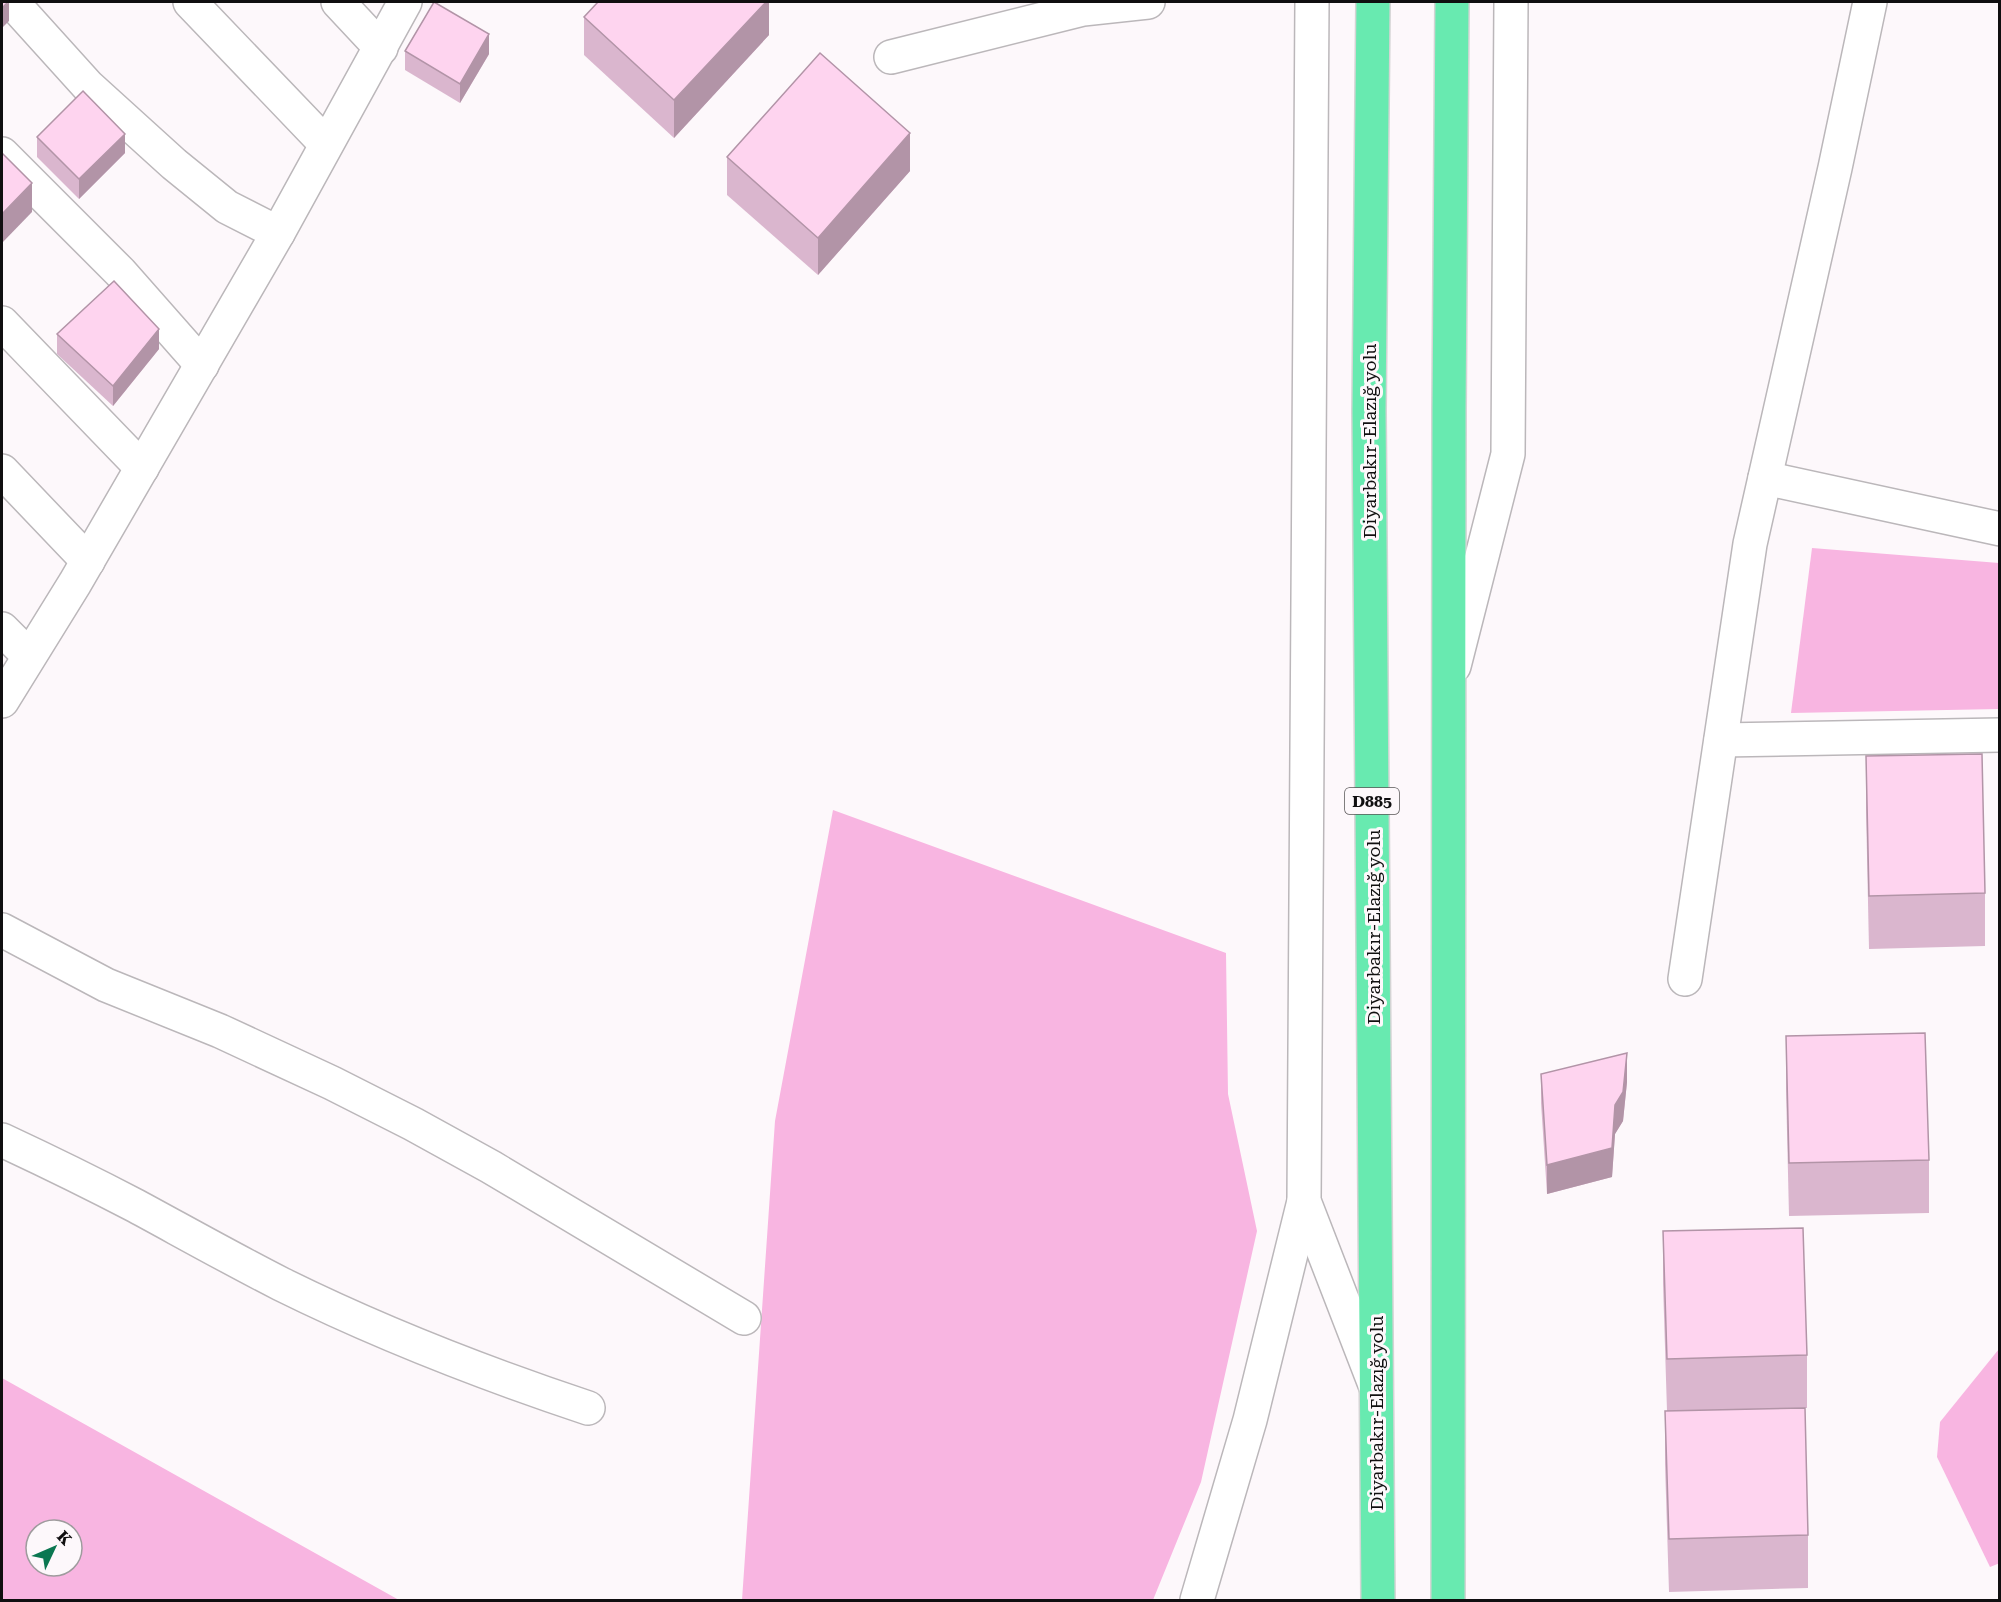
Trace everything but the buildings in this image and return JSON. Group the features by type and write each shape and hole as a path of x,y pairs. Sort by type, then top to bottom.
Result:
{"highway":[{"name":"Diyarbakır-Elazığ yolu","path":"1373,2 1369,423 1378,1600"},
{"path":"1448,1600 1452,2"}],"street":[{"path":"12,2 87,86 174,164 227,207 278,234"},
{"path":"190,2 326,144"},
{"path":"338,2 381,48"},
{"path":"2,701 88,561 278,234 405,2"},
{"path":"891,57 1083,9 1148,2"},
{"path":"1197,1600 1250,1420 1304,1201 1312,2"},
{"path":"1449,685 1508,454 1511,2"},
{"path":"1685,979 1750,544 1870,2"},
{"path":"2,154 120,273 202,365"},
{"path":"2,323 142,468"},
{"path":"2,471 88,561"},
{"path":"1765,478 2000,529"},
{"path":"2,629 29,656"},
{"path":"1721,740 2000,735"},
{"path":"2,930 106,985 220,1031 413,1124 501,1173 744,1318"},
{"path":"2,1140 137,1207 281,1284 360,1321 435,1353 588,1408"},
{"path":"1304,1201 1376,1389"}],"shaded area":[{"path":"1812,548 1999,563 1999,709 1791,713"},
{"path":"833,810 1226,953 1228,1094 1257,1231 1201,1482 1153,1600 742,1600 775,1121"},
{"path":"1999,1349 2000,1563 1990,1567 1937,1457 1940,1422"},
{"path":"2,1378 399,1600 2,1600"}]}
